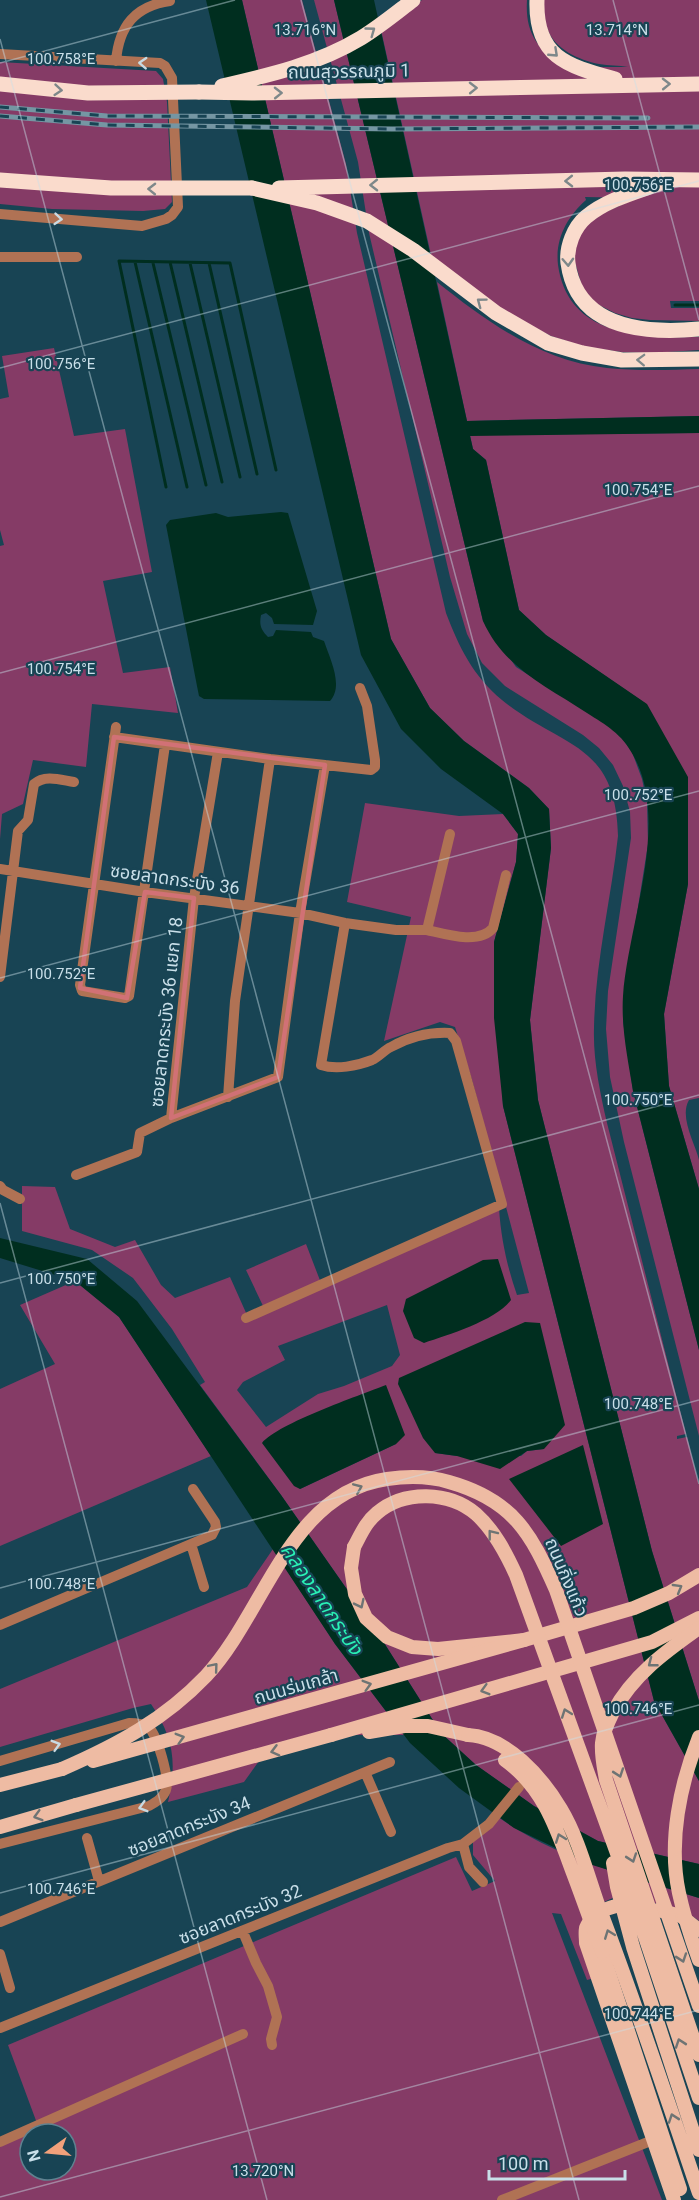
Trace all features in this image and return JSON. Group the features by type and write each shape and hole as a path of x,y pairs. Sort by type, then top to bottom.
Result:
{"highway":[{"path":"199,92 304,65 336,52 363,37 413,0"},
{"path":"537,0 536,12 540,31 547,47 564,62 579,70 634,85"},
{"name":"ถนนสุวรรณภูมิ 1","path":"0,84 87,93 252,93 699,84"},
{"path":"0,180 111,188 252,188 625,179 699,180"},
{"path":"669,180 603,206 585,218 573,233 567,256 570,277 578,294 592,311 611,321 630,326 679,330 699,329"},
{"path":"252,188 317,203 367,221 413,250 496,313 548,343 582,353 622,360 696,358"}],"main road":[{"name":"ถนนกิ่งแก้ว","path":"62,1769 134,1735 181,1701 228,1650 293,1542 330,1502 355,1488 385,1479 402,1477 434,1478 483,1494 509,1511 530,1537 556,1590 699,2006"},
{"path":"524,1640 438,1649 412,1647 387,1637 366,1618 355,1594 351,1568 354,1547 365,1526 378,1512 396,1503 415,1497 436,1496 457,1503 475,1513 506,1552 618,1856 699,2098"},
{"name":"ถนนร่มเกล้า","path":"0,1785 145,1748 634,1608 669,1593 699,1575"},
{"path":"0,1827 331,1735 652,1642 699,1618"},
{"path":"699,1628 645,1668 632,1682 605,1728 602,1743 602,1762 606,1780 699,2055"},
{"path":"331,1735 350,1735 404,1726 428,1726 479,1736 521,1761 544,1785 566,1819 615,1950 699,2193"},
{"path":"468,1735 513,1765 543,1800 554,1822 602,1952 683,2200"},
{"path":"699,1737 687,1766 679,1805 676,1849 678,1891 699,1960"},
{"path":"606,1828 617,1887 633,1947 699,2150"},
{"path":"674,2200 586,1943 586,1928 592,1919 609,1907 624,1904 681,1916 699,1930"}],"street":[{"path":"116,61 117,44 128,24 146,7 170,1"},
{"path":"0,54 160,63 169,71 172,78 178,207 166,219 142,226 0,214"},
{"path":"0,257 77,257"},
{"path":"165,745 129,996 125,998 82,991 80,988 93,884 115,732 165,745 371,770 375,767 375,760 367,706 360,688"},
{"name":"ซอยลาดกระบัง 36 แยก 18","path":"76,1175 137,1152 140,1134 171,1118 194,898 218,752"},
{"path":"228,1097 236,1001 270,759"},
{"path":"171,1118 278,1077 300,913 326,765"},
{"path":"0,977 2,936 14,871 18,831 28,820 34,784 50,778 74,782"},
{"path":"427,930 450,834"},
{"name":"ซอยลาดกระบัง 36","path":"0,869 300,913 345,923 408,932 427,930 476,937 489,933 493,928 506,875"},
{"path":"246,1318 502,1203 456,1041 450,1033 436,1032 412,1038 391,1047 373,1060 331,1069 321,1065 345,923"},
{"path":"0,1186 20,1199"},
{"path":"0,1625 212,1535 216,1527 215,1522 194,1489"},
{"path":"191,1544 204,1587"},
{"path":"0,1761 129,1723 146,1725 153,1732 166,1775 165,1794 157,1802 148,1806 0,1844"},
{"name":"ซอยลาดกระบัง 34","path":"0,1922 390,1762"},
{"path":"364,1772 391,1832"},
{"name":"ซอยลาดกระบัง 32","path":"0,2028 448,1848 463,1844 489,1824 519,1787"},
{"path":"87,1838 99,1881"},
{"path":"463,1844 469,1867 483,1882"},
{"path":"243,1932 268,1986 277,2017 271,2039 272,2045"},
{"path":"0,1954 10,1988"},
{"path":"0,2142 243,2034"},
{"path":"502,2200 653,2140"}],"highlighted area":[{"path":"114,737 325,765 278,1077 171,1118 194,898 145,892 127,998 80,988"}],"shaded area":[{"path":"242,0 302,0 346,164 357,233 446,613 456,638 475,671 502,700 581,750 596,764 607,781 615,805 618,836 597,980 595,1052 607,1123 686,1434 677,1436 677,1439 687,1437 699,1485 699,1701 652,1551 538,1100 530,1020 551,848 549,809 529,788 464,741 430,708 391,639"},
{"path":"314,0 334,0 483,621 516,667 617,731 632,752 642,779 647,803 648,844 624,995 623,1021 633,1091 699,1350 699,1436 624,1142 610,1077 606,1029 608,991 631,838 630,812 623,786 613,765 599,748 583,735 505,686 482,663 467,634 450,577 369,233 358,162"},
{"path":"422,0 527,0 528,22 534,38 545,53 561,67 628,67 591,62 561,48 547,28 543,0 699,0 699,301 670,301 671,308 699,308 699,321 632,318 597,304 583,290 573,255 578,235 588,220 637,198 585,197 586,200 573,214 564,229 558,246 558,265 565,289 576,307 592,320 632,334 699,337 699,350 622,352 585,347 551,336 499,309 431,255 381,30"},
{"path":"0,62 156,71 163,79 167,102 172,202 165,209 143,211 52,209 0,204"},
{"path":"437,282 495,325 537,348 560,357 607,368 699,369 699,416 467,421"},
{"path":"54,348 74,436 125,429 152,572 103,581 123,673 170,667 178,713 92,704 86,767 33,760 23,804 2,814 0,839 0,546 4,545 0,530 0,399 9,397 2,356"},
{"path":"699,433 699,1098 689,1100 686,1114 699,1160 699,1189 669,1086 664,1014 688,884 646,704 546,635 519,610 486,460 473,449 470,435"},
{"path":"365,803 459,816 503,814 518,834 516,862 494,942 503,1106 654,1701 699,1781 699,1864 598,1841 534,1806 476,1765 441,1733 381,1638 281,1495 200,1385 205,1382 172,1329 133,1278 92,1250 22,1231 22,1186 55,1187 70,1229 115,1247 135,1240 161,1285 175,1298 230,1277 247,1315 264,1308 246,1270 306,1244 321,1283 499,1208 505,1252 517,1295 529,1293 472,1080 455,1027 440,1022 384,1041 411,917 347,902","holes":["387,1305 400,1355 392,1366 318,1394 266,1427 237,1390 243,1382 285,1360 278,1346","268,1437 396,1444 300,1489","544,1449 527,1451 521,1456 457,1456 435,1453"]},
{"path":"75,1281 119,1317 211,1456 0,1546 0,1389 55,1364 20,1305"},
{"path":"273,1549 335,1644 404,1735 331,1735 264,1754 244,1782 168,1802 173,1763 172,1751 165,1728 151,1704 0,1747 0,1689 247,1587"},
{"path":"498,1817 521,1832 570,1856 699,1898 699,1921 683,1912 631,1898 613,1898 592,1909 594,1978 587,1980 561,1914 552,1913 662,2200 0,2200 0,2146 18,2137 18,2182 78,2182 78,2122 37,2122 8,2045 456,1857 472,1891 495,1881 473,1855 473,1841"}],"water":[{"path":"206,0 242,0 391,639 430,708 464,741 529,788 549,809 551,848 530,1020 538,1100 652,1551 699,1701 699,1781 654,1701 503,1106 494,1018 494,942 516,862 518,834 503,814 441,769 401,729 361,655"},
{"path":"334,0 374,0 467,421 699,416 699,433 470,436 473,449 486,460 519,610 546,635 647,704 688,777 688,884 664,1014 669,1086 699,1189 699,1350 633,1091 624,1032 623,996 626,968 648,842 648,811 644,782 633,755 619,736 514,664 502,651 483,621"},
{"path":"216,513 228,517 288,513 317,611 313,625 274,624 272,618 266,613 261,615 261,627 268,637 273,636 276,630 311,632 313,637 324,641 336,680 334,695 330,701 204,699 199,696 166,525 170,520"},
{"name":"คลองลาดกระบัง","path":"0,1238 87,1259 137,1301 281,1495 381,1638 441,1733 476,1765 534,1806 598,1841 699,1864 699,1898 589,1864 514,1828 459,1788 410,1743 335,1644 119,1317 75,1281 0,1258"},
{"path":"498,1259 511,1300 504,1307 484,1320 446,1336 424,1343 414,1338 403,1311 406,1299 483,1260"},
{"path":"525,1322 540,1323 565,1425 544,1449 527,1451 500,1469 457,1456 435,1453 423,1438 398,1384 399,1378"},
{"path":"386,1385 405,1435 396,1444 300,1489 294,1486 262,1443 271,1435 301,1419"},
{"path":"583,1445 603,1524 561,1546 509,1479"}],"waterway":[{"path":"166,487 119,261 230,263 276,470"},
{"path":"135,262 187,487"},
{"path":"170,262 222,482"},
{"path":"153,263 206,485"},
{"path":"190,263 240,477"},
{"path":"209,263 257,474"},
{"path":"675,305 699,305"}],"railway":[{"path":"0,107 107,116 648,118"},
{"path":"0,116 107,125 392,129 699,127"}]}
